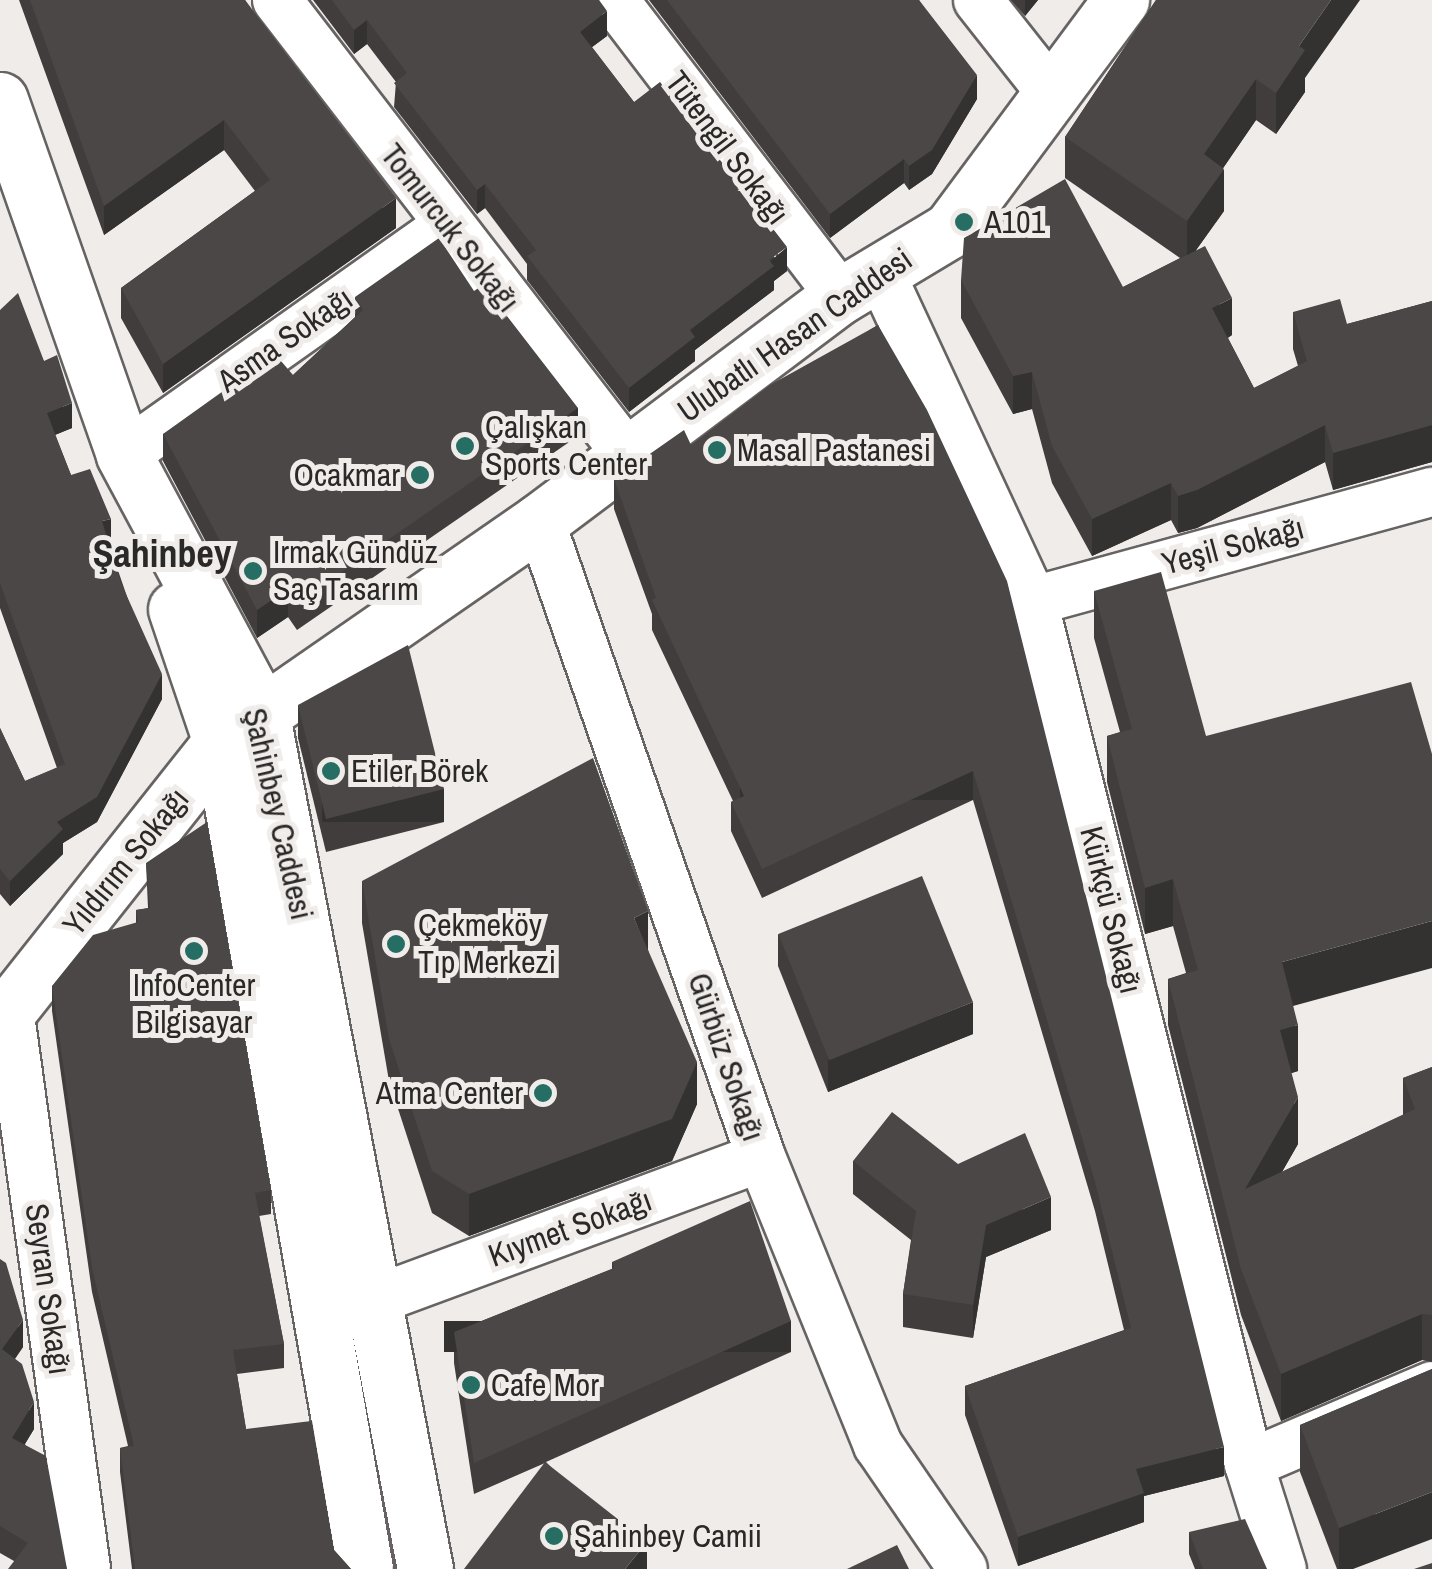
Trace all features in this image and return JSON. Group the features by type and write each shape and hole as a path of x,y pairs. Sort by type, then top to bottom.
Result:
{"main road":[{"name":"Ulubatlı Hasan Caddesi","path":"241,727 540,520 860,284 950,230 1121,0"},
{"path":"2,112 124,455 241,727 365,1569"},
{"name":"Yıldırım Sokağı","path":"3,1009 241,727"},
{"name":"Şahinbey Caddesi","path":"241,727 378,1299 426,1569"}],"street":[{"name":"Tomurcuk Sokağı","path":"277,0 447,226 626,453"},
{"name":"Tütengil Sokağı","path":"614,0 860,284"},
{"path":"978,0 1053,95"},
{"name":"Asma Sokağı","path":"124,455 447,226"},
{"name":"Kürkçü Sokağı","path":"860,284 1033,600 1249,1464 1282,1569"},
{"name":"Yeşil Sokağı","path":"1033,600 1432,492"},
{"name":"Gürbüz Sokağı","path":"540,520 760,1157 878,1445 963,1569"},
{"name":"Seyran Sokağı","path":"3,1009 86,1569"},
{"name":"Kıymet Sokağı","path":"378,1299 760,1157"},
{"path":"1249,1464 1432,1386"}],"building":[{"path":"30,0 245,0 396,198 163,364 121,288 270,180 224,120 104,206"},
{"path":"332,0 599,0 607,11 580,32 634,102 660,82 787,247 769,260 774,266 690,330 695,337 629,388 527,256 536,250 485,184 477,190 394,83 407,73 367,20 354,30"},
{"path":"667,0 919,0 977,75 932,150 909,166 904,159 830,214"},
{"path":"1156,0 1331,0 1299,46 1305,50 1276,93 1256,79 1204,154 1224,169 1187,221 1065,137"},
{"path":"1065,179 1123,287 1205,246 1232,298 1212,308 1254,388 1307,361 1293,312 1340,299 1347,324 1432,301 1432,425 1333,453 1325,425 1197,490 1178,496 1171,483 1092,519 1052,446 1032,372 1013,376 961,280 964,238"},
{"path":"439,238 474,291 483,285 578,408 297,603 288,589 257,610 163,434 275,354 293,375 363,310 355,297"},
{"path":"18,293 44,361 57,355 72,403 47,413 71,475 90,469 111,519 102,521 121,583 162,674 97,797 57,822 63,829 10,881 0,869 0,728 25,781 65,764 0,583 0,310"},
{"path":"878,325 927,410 1007,581 1224,1447 1136,1469 1144,1493 1018,1537 965,1386 1131,1328 1095,1182 973,771 762,869 731,802 744,796 652,600 656,598 614,479 684,430 691,445 770,385"},
{"path":"1161,572 1206,736 1411,682 1432,754 1432,921 1282,962 1298,1025 1280,1030 1298,1097 1245,1189 1415,1109 1403,1078 1432,1067 1432,1315 1422,1314 1281,1374 1241,1269 1168,979 1198,970 1173,879 1145,888 1107,736 1132,729 1094,591"},
{"path":"408,645 444,789 326,819 298,705"},
{"path":"593,758 648,911 634,918 697,1062 672,1119 469,1194 432,1171 389,1039 362,881"},
{"path":"207,822 271,1190 255,1193 284,1344 233,1350 246,1429 312,1421 334,1550 351,1569 135,1569 120,1448 134,1446 92,1268 52,986 93,935 138,922 136,910 150,908 146,863"},
{"path":"922,876 973,1002 829,1060 778,934"},
{"path":"892,1112 958,1164 1025,1133 1051,1197 986,1225 973,1305 903,1294 916,1211 853,1161"},
{"path":"750,1201 791,1321 474,1463 454,1332 614,1268 612,1262"},
{"path":"0,1259 6,1263 23,1320 2,1349 22,1364 34,1402 12,1438 46,1456 67,1569 8,1569 28,1543 0,1526"},
{"path":"1432,1369 1432,1492 1339,1528 1300,1425"},
{"path":"545,1462 647,1542 625,1569 464,1569"},
{"path":"1245,1519 1267,1569 1203,1569 1189,1532"},
{"path":"897,1545 909,1569 847,1569"}],"place":[{"name":"A101","path":"964,222"},
{"name":"Çalışkan Sports Center","path":"465,446"},
{"name":"Masal Pastanesi","path":"717,450"},
{"name":"Ocakmar","path":"420,475"},
{"name":"Irmak Gündüz Saç Tasarım","path":"253,571"},
{"name":"Etiler Börek","path":"331,771"},
{"name":"Çekmeköy Tıp Merkezi","path":"396,944"},
{"name":"InfoCenter Bilgisayar","path":"194,951"},
{"name":"Atma Center","path":"543,1093"},
{"name":"Cafe Mor","path":"471,1385"},
{"name":"Şahinbey Camii","path":"554,1536"}],"district":[{"name":"Şahinbey","path":"162,554"}]}
